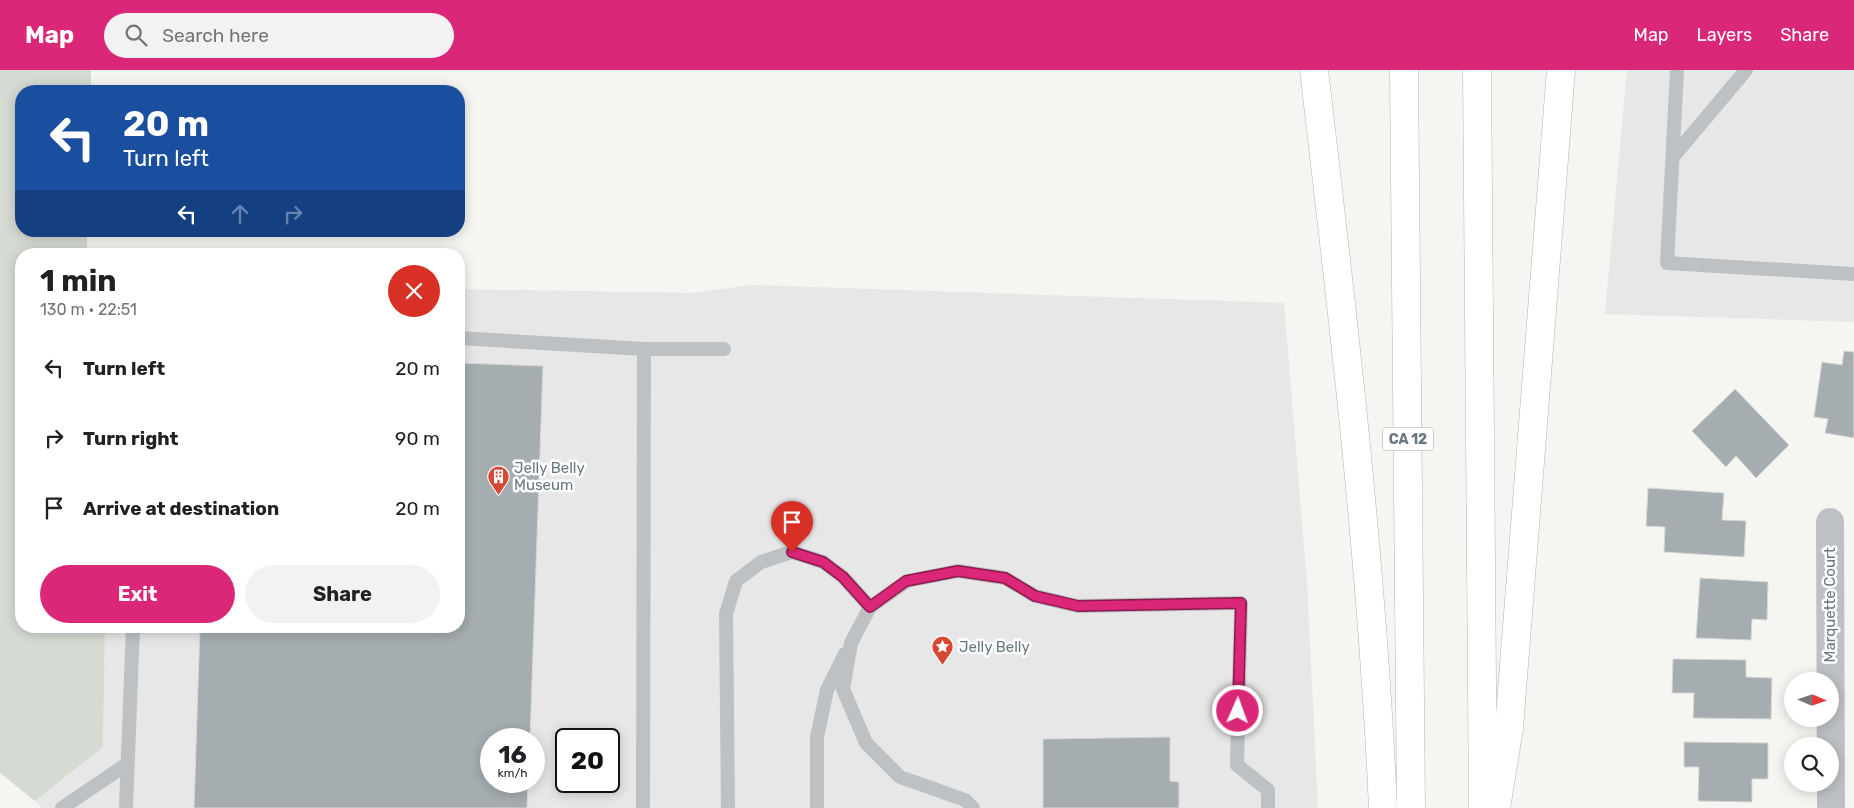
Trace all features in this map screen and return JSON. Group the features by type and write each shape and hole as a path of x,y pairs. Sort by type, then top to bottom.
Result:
{"highway":[{"path":"1314,70 1352,392 1368,555 1383,808"},
{"name":"CA 12","path":"1404,70 1411,808"},
{"path":"1477,70 1483,808"},
{"path":"1496,808 1508,728 1561,70"}],"street":[{"name":"Marquette Court","path":"1830,522 1831,808"}],"lane":[{"path":"1677,70 1667,263 1854,274"},
{"path":"1672,157 1746,70"},
{"path":"465,338 644,349 724,349"},
{"path":"643,808 644,349"},
{"path":"728,808 726,614 736,581 761,562 792,552 823,562 843,577 870,607"},
{"path":"817,808 817,737 826,690 870,607 906,581 958,571 1005,578 1035,596 1078,606 1241,603 1237,765 1268,790 1268,808"},
{"path":"126,808 133,633"},
{"path":"851,644 843,689 866,743 900,777 965,800 973,808"},
{"path":"62,808 127,764"}],"shaded area":[{"path":"0,70 91,70 91,85 15,85 15,237 87,237 87,248 15,248 15,633 105,633 103,747 35,801 0,773"},
{"path":"1627,70 1854,70 1854,322 1605,314"},
{"path":"752,285 1284,303 1307,583 1318,808 42,808 35,801 103,747 105,633 465,633 465,289 690,293"}],"building":[{"path":"1844,351 1854,352 1854,438 1825,433 1828,419 1814,417 1822,362 1842,365"},
{"name":"Jelly Belly Museum","path":"465,363 543,366 530,728 480,728 480,793 528,793 527,808 194,808 200,633 465,633"},
{"path":"1735,389 1789,445 1756,478 1736,456 1726,467 1692,431"},
{"path":"1648,488 1724,493 1722,520 1746,521 1744,557 1664,552 1665,527 1646,526"},
{"path":"1700,578 1768,582 1767,620 1752,619 1751,640 1696,638"},
{"path":"1673,659 1746,660 1746,677 1772,678 1771,719 1693,718 1694,693 1672,693"},
{"path":"1170,737 1170,781 1179,782 1179,808 1043,808 1043,739"},
{"path":"1684,742 1768,743 1768,779 1752,779 1752,802 1698,801 1699,767 1684,767"}],"place":[{"name":"Jelly Belly Museum","path":"498,496"},
{"name":"Jelly Belly","path":"943,666"}],"route":[{"path":"792,552 823,562 843,577 870,607 906,581 958,571 1005,578 1035,596 1078,606 1241,603 1238,711"}]}
